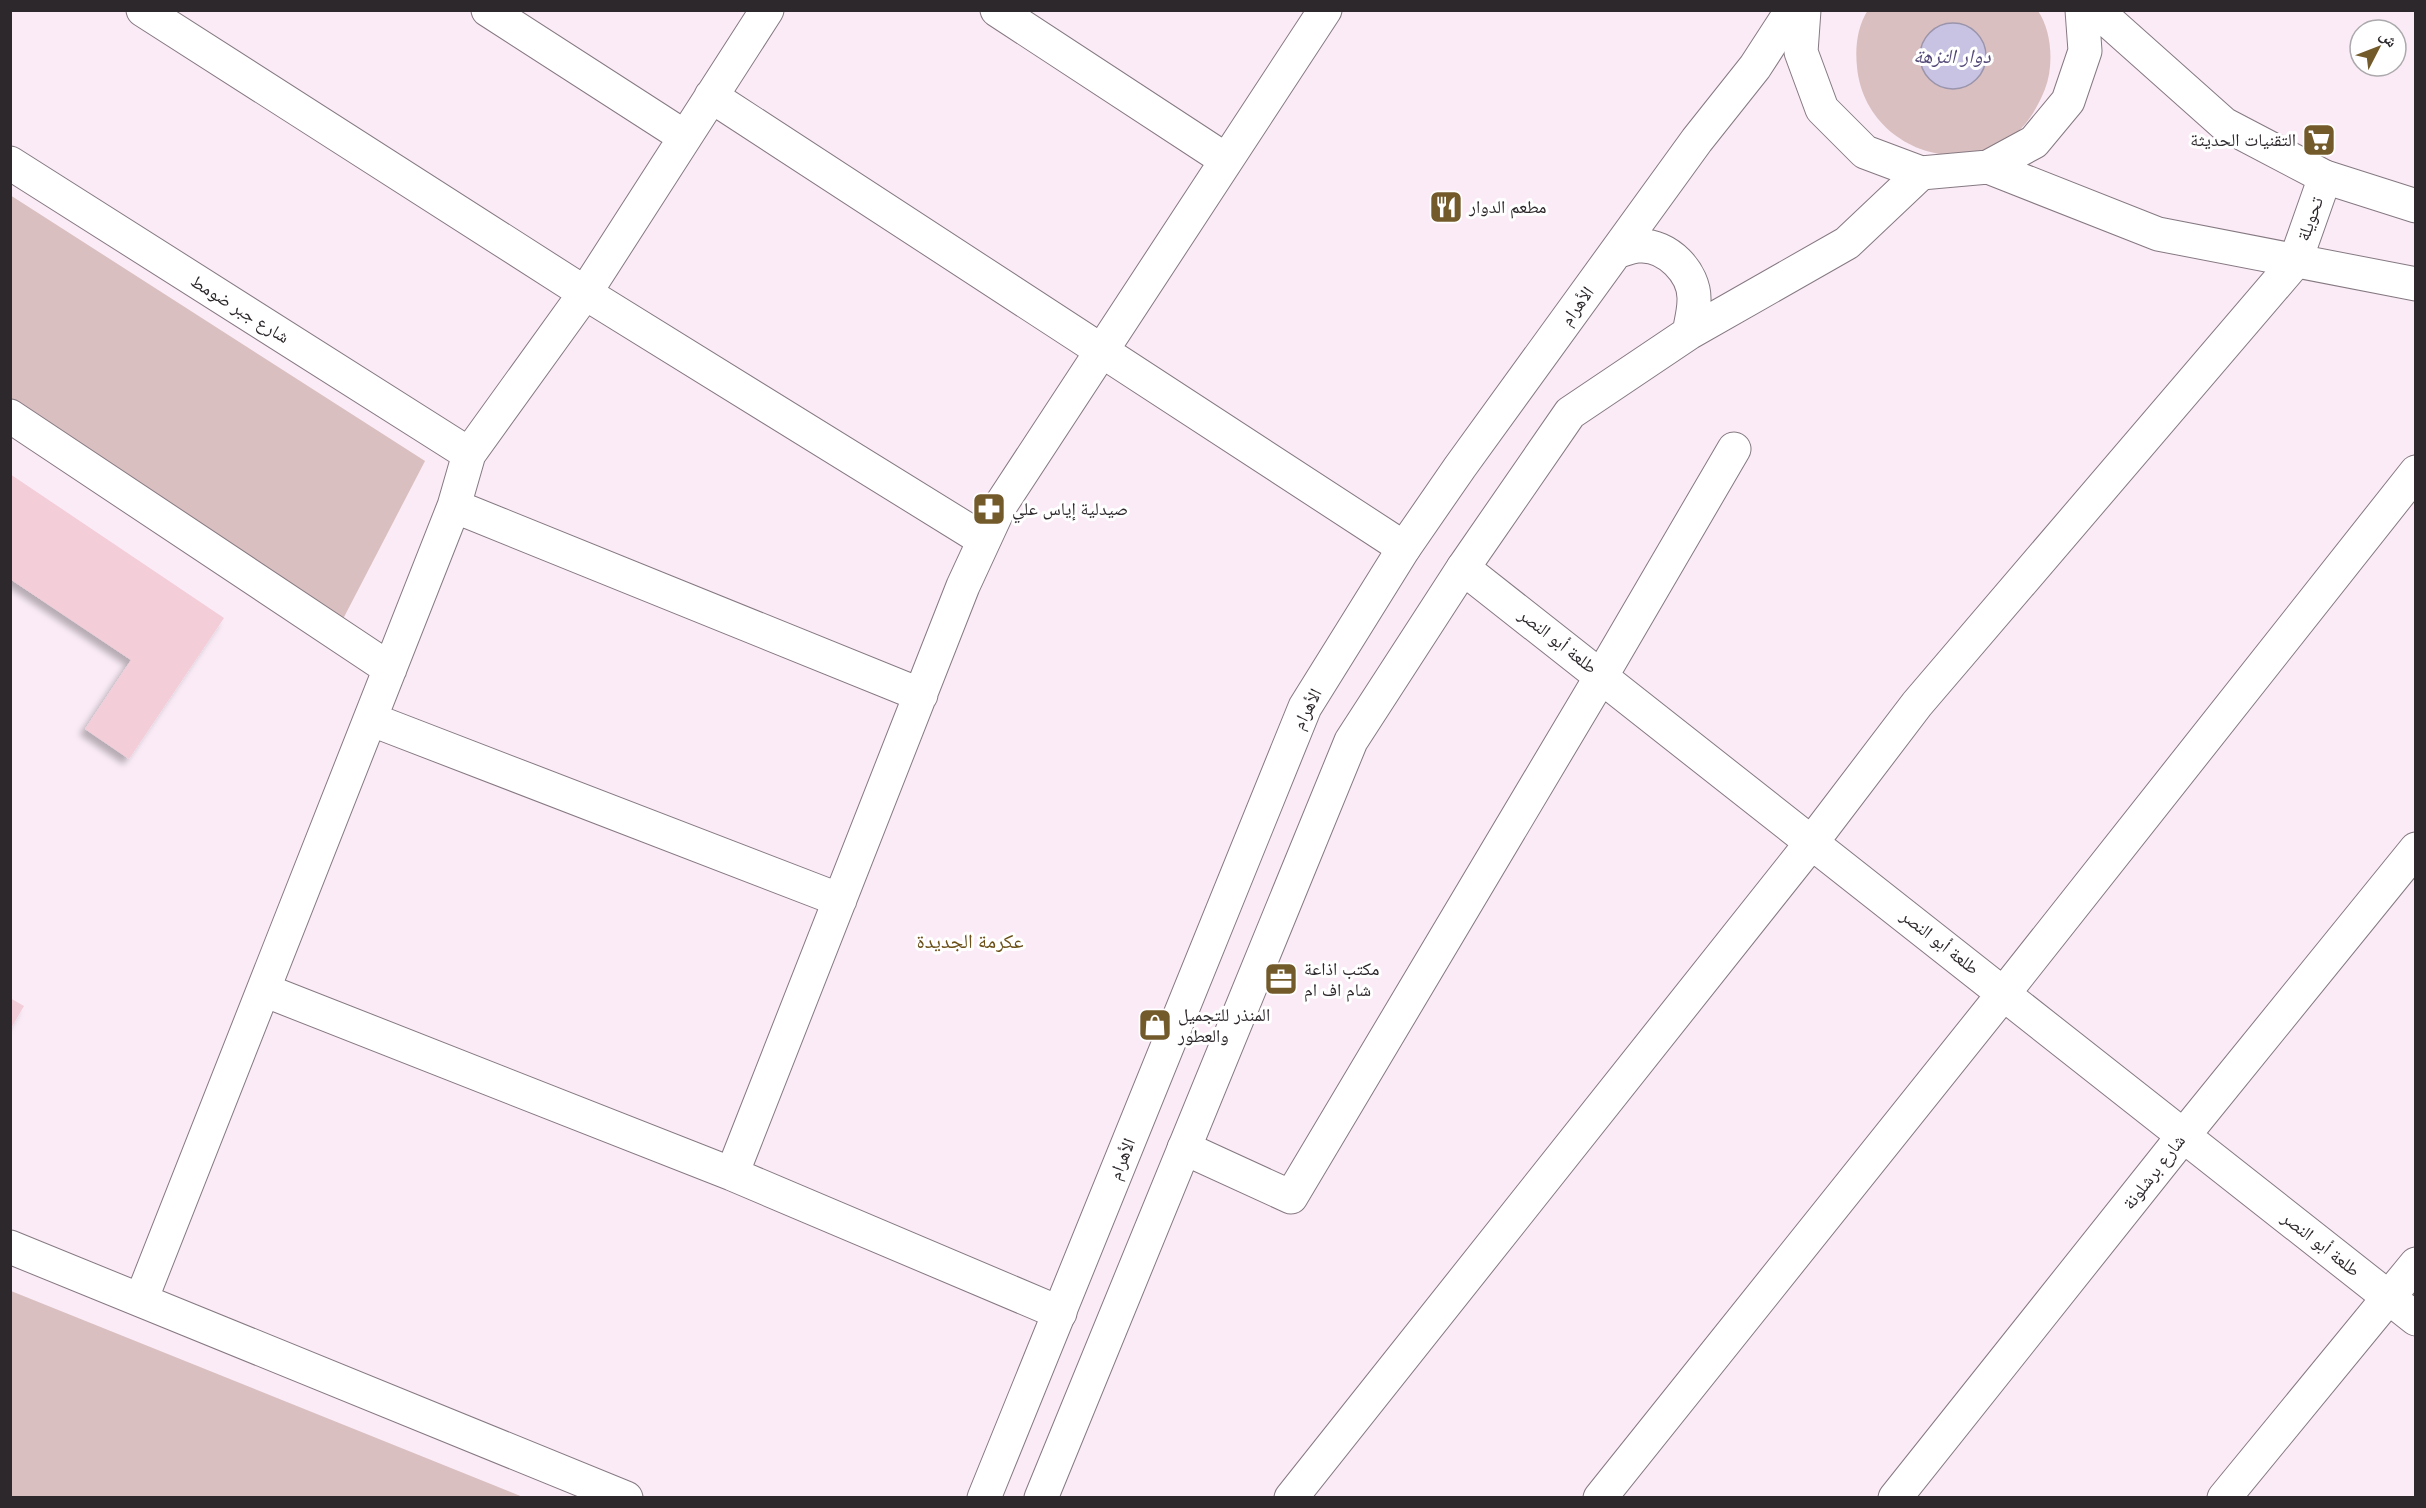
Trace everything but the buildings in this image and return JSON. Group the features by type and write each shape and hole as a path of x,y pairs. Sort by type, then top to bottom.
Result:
{"main road":[{"path":"143,10 585,292 984,540"},
{"path":"488,10 684,137"},
{"path":"141,1300 454,506 469,454 585,292 767,10"},
{"path":"997,10 1226,160"},
{"path":"732,1174 963,586 1000,507 1325,10"},
{"name":"الأهرام","path":"984,1497 1305,707 1404,548 1460,466 1697,140 1755,68 1792,10"},
{"path":"1804,10 1801,52 1822,108 1865,152 1921,173 1988,167 2034,142 2068,101 2085,51 2082,10"},
{"path":"2096,10 2224,124 2325,177 2415,206"},
{"path":"711,96 1404,548"},
{"name":"شارع جبر ضومط","path":"10,163 469,454"},
{"path":"1988,167 2158,234 2415,284"},
{"path":"1041,1497 1351,741 1463,568 1570,413 1689,333 1847,243 1921,173"},
{"name":"تحويلة","path":"2295,262 2325,177"},
{"path":"1616,252 1640,246 1658,250 1681,264 1690,278 1694,299 1689,333"},
{"path":"1291,1497 1812,842 1917,704 2295,262"},
{"path":"10,416 390,669"},
{"path":"1184,1148 1291,1197 1734,449"},
{"path":"1600,1497 2004,993 2415,472"},
{"path":"454,506 921,694"},
{"name":"طلعة أبو النصر","path":"1463,568 1602,675 2415,1319"},
{"path":"370,719 840,900"},
{"name":"شارع برشلونة","path":"1895,1497 2415,849"},
{"path":"264,990 732,1174 1060,1313"},
{"path":"10,1248 626,1497"},
{"path":"2224,1497 2415,1264"}],"shaded area":[{"path":"1868,10 2038,11 2049,38 2050,70 2045,89 2033,114 2015,134 1991,148 1966,154 1940,154 1916,147 1894,134 1876,116 1863,94 1857,67 1858,38 1861,23"},
{"path":"10,195 425,461 343,619 11,399"},
{"path":"11,1291 523,1497 11,1497"}],"water":[{"name":"دوار النزهة","path":"1953,23 1966,26 1976,33 1983,43 1986,56 1983,69 1976,79 1966,86 1953,89 1940,86 1930,79 1923,69 1920,56 1923,43 1930,33 1940,26"}],"place":[{"name":"التقنيات الحديثة","path":"2319,140"},
{"name":"مطعم الدوار","path":"1446,207"},
{"name":"صيدلية إياس علي","path":"989,509"},
{"name":"مكتب اذاعة شام اف ام","path":"1281,979"},
{"name":"المنذر للتجميل والعطور","path":"1155,1025"}],"district":[{"name":"عكرمة الجديدة","path":"970,941"}]}
